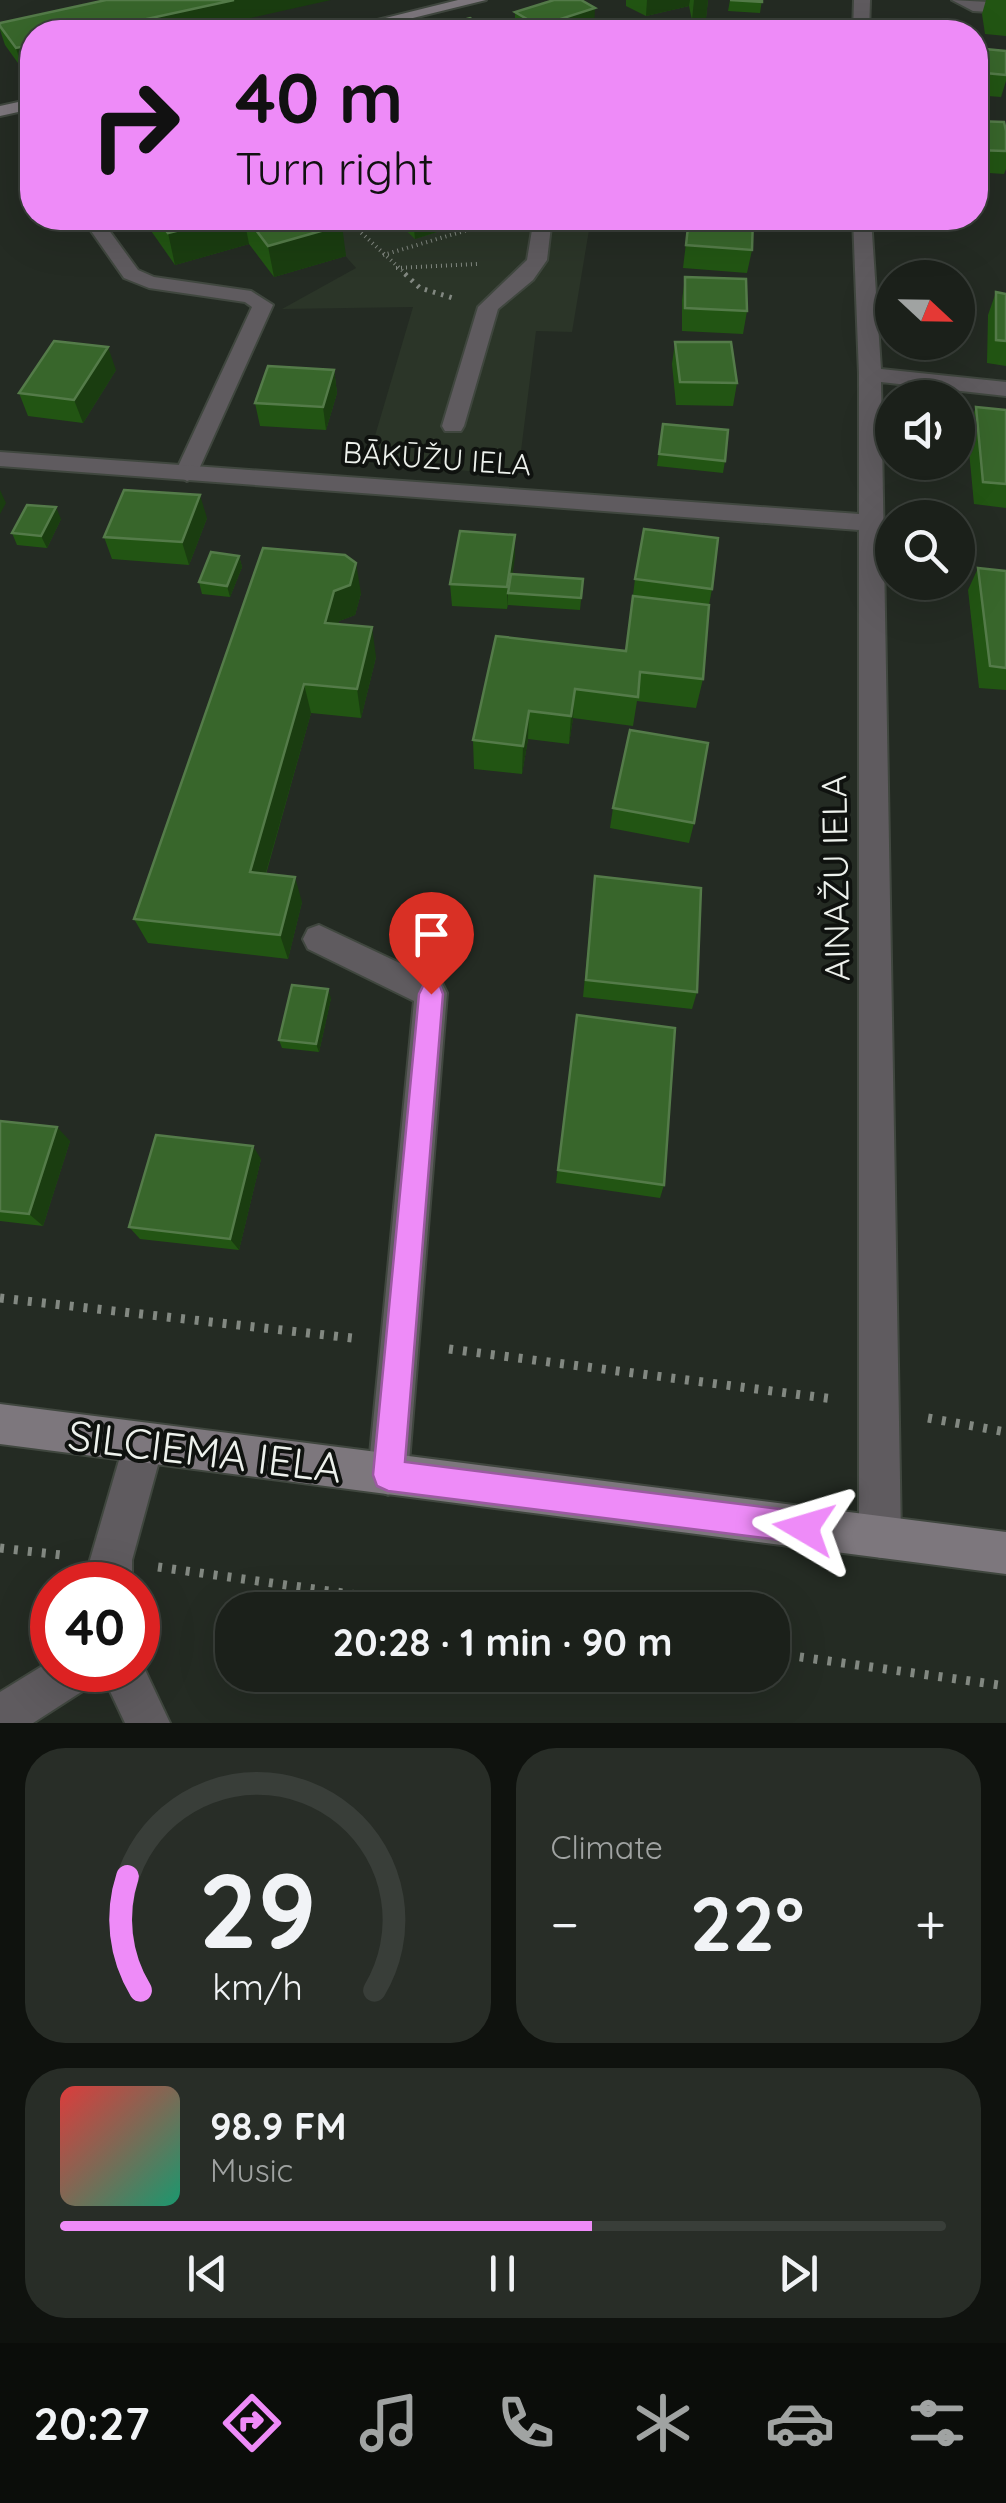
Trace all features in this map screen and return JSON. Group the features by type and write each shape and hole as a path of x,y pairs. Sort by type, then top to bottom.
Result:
{"street":[{"path":"390,20 478,0"},
{"path":"960,0 973,6 1006,8"},
{"path":"100,230 132,274 149,282 250,297 264,306 186,473"},
{"path":"453,426 488,307 526,276 537,260 541,230"},
{"name":"AINAŽU IELA","path":"863,230 870,374 880,1537"},
{"path":"870,374 1006,389"},
{"name":"BĀKŪŽU IELA","path":"0,460 870,523"},
{"path":"318,939 431,994 388,1475"},
{"name":"SILCIEMA IELA","path":"0,1424 1006,1554"},
{"path":"114,1562 144,1443"},
{"path":"0,1718 42,1692"},
{"path":"133,1692 148,1723"}],"path":[{"path":"358,230 420,288 488,307"},
{"path":"383,255 469,230"},
{"path":"396,268 468,267 490,260"},
{"path":"0,1298 802,1393 1006,1432"},
{"path":"0,1548 62,1562"},
{"path":"160,1578 292,1592"},
{"path":"790,1656 1006,1686"}],"shaded area":[{"path":"323,230 589,230 572,332 536,331 518,475 367,463 413,307 282,309 356,268"}],"building":[{"path":"106,0 234,0 142,20 20,20 20,47 16,48 0,23"},
{"path":"554,0 581,0 595,8 558,20 529,20 515,12"},
{"path":"988,49 1006,51 1006,75 988,73"},
{"path":"988,121 1004,122 1006,151 988,150"},
{"path":"256,230 324,230 268,246"},
{"path":"688,230 753,230 752,250 686,245"},
{"path":"685,277 746,279 747,311 685,308"},
{"path":"996,292 1006,294 1006,341 996,340"},
{"path":"54,341 108,347 74,400 19,393"},
{"path":"675,342 731,342 737,383 680,382"},
{"path":"268,366 334,370 323,407 255,403"},
{"path":"976,407 1006,410 1006,484 983,482"},
{"path":"663,424 728,430 725,461 659,454"},
{"path":"124,490 200,495 182,542 104,537"},
{"path":"27,505 56,507 41,536 12,533"},
{"path":"644,529 718,538 712,589 635,579"},
{"path":"460,531 515,535 507,587 450,584"},
{"path":"263,548 345,555 356,563 350,585 334,591 325,623 372,627 357,689 304,684 250,872 295,877 280,935 134,919"},
{"path":"211,552 239,556 227,586 199,582"},
{"path":"978,568 1006,571 1006,668 990,666"},
{"path":"511,574 583,579 581,598 508,593"},
{"path":"633,596 709,605 703,679 640,672 638,697 575,689 571,716 529,711 523,746 473,740 496,636 626,651"},
{"path":"630,730 708,743 694,823 613,808"},
{"path":"595,876 701,888 697,992 586,980"},
{"path":"292,985 328,989 316,1044 279,1040"},
{"path":"577,1015 675,1028 664,1185 558,1170"},
{"path":"0,1121 57,1127 29,1214 0,1211"},
{"path":"156,1135 253,1146 230,1239 129,1227"}],"route":[{"path":"431,994 388,1475 804,1528"}]}
